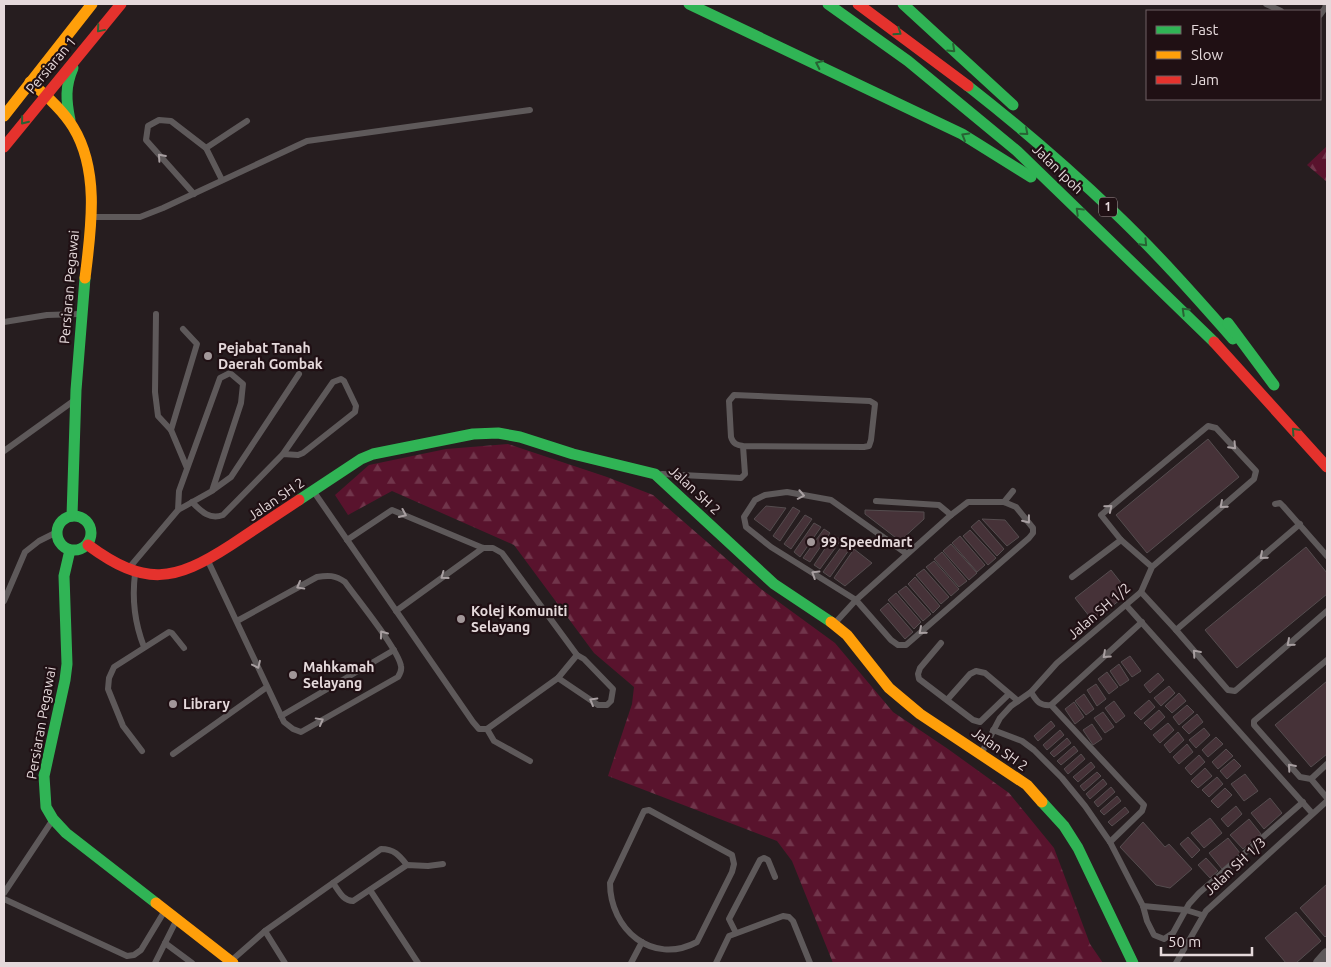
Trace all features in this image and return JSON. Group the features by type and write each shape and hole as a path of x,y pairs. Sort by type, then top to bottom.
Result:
{"main road":[{"name":"Persiaran 1","path":"4,116 92,4"},
{"name":"Persiaran 1","path":"4,147 121,4"},
{"path":"690,4 962,134 1066,198"},
{"name":"Jalan Ipoh","path":"828,4 915,67 1017,151 1204,330 1327,467"},
{"name":"Jalan Ipoh","path":"858,4 917,46 1024,131 1101,201 1180,280 1277,388 1185,271 1095,180 1053,141"},
{"path":"903,4 1024,114"},
{"path":"70,120 65,99 66,82 79,54"},
{"name":"Persiaran Pegawai","path":"30,82 70,120 80,140 90,182 90,217 74,400 72,516"},
{"name":"Jalan SH 2","path":"88,545 99,554 131,571 149,575 168,575 208,560 361,459 373,454 473,434 498,434 520,437 573,454 655,474 774,584 834,624 847,635 889,688 920,714 1027,785 1064,826 1078,848 1134,963"},
{"path":"72,516 84,518 91,528 91,540 88,545 76,551 70,550 60,543 57,532 62,521 72,516"},
{"name":"Persiaran Pegawai","path":"70,550 64,576 67,664 44,776 46,808 66,833 232,962"}],"lane":[{"path":"1266,4 1279,10"},
{"path":"90,217 140,217 307,142 530,110"},
{"path":"194,194 146,140 148,126 159,120 171,122 206,148 222,180"},
{"path":"206,148 247,121"},
{"path":"4,322 47,315 81,314"},
{"path":"156,314 155,392 158,416 171,430 187,468"},
{"path":"171,430 197,344 183,329"},
{"path":"178,510 179,491 220,378 230,373 243,384 241,403 212,491"},
{"path":"144,647 139,633 131,571 178,510 212,491 231,477 299,374"},
{"path":"192,502 206,515 217,517 223,515 283,454 333,382 341,379 344,381 356,406 355,412 303,453 298,455 283,454"},
{"path":"734,396 870,401 875,404 871,440 868,446 743,446 736,445 731,437 729,401 734,396"},
{"path":"4,451 74,400"},
{"name":"Jalan SH 1/2","path":"981,753 1000,718 1031,692 1058,663 1141,592 1152,567 1254,478 1256,471 1216,428 1208,426 1101,515 1121,540"},
{"path":"655,474 742,478 745,474 743,446"},
{"path":"314,491 473,722 480,729 487,729 558,678 577,655"},
{"path":"1004,502 1012,491"},
{"path":"834,624 856,600 968,502 1004,502 1016,507 1033,528 1033,533 906,645 898,645 891,640 856,600 771,547 746,527 744,517 755,500 787,492 831,500 907,554"},
{"path":"876,501 939,505 951,515"},
{"path":"1275,504 1280,503 1327,556"},
{"path":"347,540 392,510 483,548 493,548 502,553 577,655 584,659 613,689 611,701 607,705 598,705 558,678"},
{"path":"1176,630 1300,524"},
{"path":"4,601 25,552 39,540 57,532"},
{"path":"1072,578 1121,540 1152,567"},
{"path":"396,611 483,548"},
{"path":"208,560 216,581 237,621 281,716 284,722 292,729 301,732 398,677 401,671 401,665 394,650 345,582 338,577 328,575 316,577 237,621"},
{"path":"1141,592 1228,690 1232,691 1235,691 1327,611"},
{"path":"1126,605 1312,813"},
{"path":"1031,692 1038,703 1043,706 1051,705 1142,622"},
{"path":"142,751 123,726 108,689 109,678 114,666 169,632 172,633 184,648"},
{"path":"941,643 920,668 919,678 973,720 980,722 1009,694"},
{"path":"281,716 394,650"},
{"path":"1327,660 1254,721 1254,725 1300,777 1311,779 1327,799"},
{"path":"948,700 970,674 976,671 985,673 1018,701"},
{"path":"173,754 267,687"},
{"path":"1051,705 1144,805 1142,811 1110,842"},
{"path":"487,729 494,741 530,761"},
{"path":"993,730 1022,741 1034,750 1062,778 1085,806 1110,842 1143,906 1147,921 1154,935 1164,939 1173,933 1186,910 1199,893 1303,802"},
{"path":"1311,779 1327,764"},
{"name":"Jalan SH 1/3","path":"1176,963 1206,911 1327,799"},
{"path":"648,810 724,849 732,855 734,864 732,872 697,942 685,948 660,950 642,942 631,935 622,925 614,911 610,896 610,883 644,811 648,810"},
{"path":"4,893 53,819"},
{"path":"232,962 265,931 381,849 389,849 396,852 407,865"},
{"path":"736,933 729,919 760,860 764,858 768,860 775,877"},
{"path":"333,883 344,898 348,901 353,901 407,865 428,866 443,864"},
{"path":"370,890 418,963"},
{"path":"4,899 127,956 134,955 141,950 166,909"},
{"path":"1143,906 1186,910 1202,916"},
{"path":"718,962 729,936 783,916 789,917 793,921 810,963"},
{"path":"155,963 177,918"},
{"path":"265,931 286,963"},
{"path":"631,963 642,942"},
{"path":"165,943 192,963"}],"green space":[{"path":"1327,146 1327,182 1307,165"},
{"path":"508,444 607,477 653,495 761,589 835,643 893,712 1009,793 1054,848 1090,944 1103,963 833,963 792,861 777,841 608,776 632,704 634,687 594,653 514,545 392,491 348,515 335,495 369,465 446,449"}],"building":[{"path":"1208,439 1239,477 1147,553 1116,515"},
{"path":"766,506 786,508 770,531 754,519"},
{"path":"793,507 800,511 780,541 773,536"},
{"path":"865,510 924,512 924,519 900,541 865,514"},
{"path":"805,515 812,519 791,549 784,544"},
{"path":"982,519 1005,520 1019,537 1007,546"},
{"path":"979,520 1004,549 997,556 971,527"},
{"path":"814,523 821,527 800,557 794,552"},
{"path":"824,529 830,533 810,562 803,558"},
{"path":"970,530 996,558 988,565 963,536"},
{"path":"834,535 841,540 820,569 814,565"},
{"path":"960,536 985,565 977,572 952,543"},
{"path":"844,543 851,547 830,577 823,572"},
{"path":"951,544 977,573 969,580 943,551"},
{"path":"1306,547 1327,573 1327,594 1237,668 1205,630"},
{"path":"854,549 872,563 845,586 834,578"},
{"path":"942,552 967,581 959,587 934,559"},
{"path":"934,561 959,589 951,596 926,567"},
{"path":"924,569 949,597 941,604 916,575"},
{"path":"1111,570 1129,593 1093,621 1075,598"},
{"path":"915,577 940,606 933,613 908,584"},
{"path":"906,586 931,614 923,621 898,592"},
{"path":"896,593 921,622 914,629 888,600"},
{"path":"888,603 913,632 905,639 880,610"},
{"path":"1130,656 1141,671 1132,677 1121,662"},
{"path":"1119,664 1129,680 1120,686 1110,671"},
{"path":"1107,672 1118,687 1109,694 1098,679"},
{"path":"1158,673 1164,680 1150,693 1144,685"},
{"path":"1327,681 1327,754 1311,767 1275,725"},
{"path":"1096,684 1106,699 1097,706 1087,690"},
{"path":"1169,686 1175,693 1161,706 1154,698"},
{"path":"1179,693 1186,701 1172,713 1165,706"},
{"path":"1084,694 1094,709 1086,715 1075,701"},
{"path":"1149,700 1155,707 1141,720 1134,713"},
{"path":"1114,701 1125,716 1116,723 1105,708"},
{"path":"1074,702 1084,717 1075,724 1065,709"},
{"path":"1187,705 1194,712 1179,725 1173,717"},
{"path":"1159,710 1165,717 1151,730 1144,723"},
{"path":"1103,712 1114,727 1105,733 1094,718"},
{"path":"1197,714 1203,722 1189,734 1182,727"},
{"path":"1051,721 1055,726 1038,741 1034,736"},
{"path":"1168,723 1174,730 1160,743 1153,735"},
{"path":"1092,724 1102,739 1093,745 1083,730"},
{"path":"1204,728 1210,735 1196,748 1189,740"},
{"path":"1060,730 1064,735 1047,750 1043,745"},
{"path":"1178,732 1184,740 1170,753 1164,745"},
{"path":"1216,737 1223,744 1208,757 1202,750"},
{"path":"1067,738 1071,743 1054,757 1050,753"},
{"path":"1187,744 1193,752 1179,764 1173,757"},
{"path":"1074,746 1078,751 1061,765 1057,761"},
{"path":"1226,749 1233,756 1218,769 1212,762"},
{"path":"1081,754 1085,759 1068,774 1064,769"},
{"path":"1199,755 1205,762 1191,775 1185,768"},
{"path":"1234,759 1241,766 1227,779 1220,771"},
{"path":"1091,762 1095,767 1078,782 1073,777"},
{"path":"1205,768 1212,776 1198,788 1191,781"},
{"path":"1097,772 1101,776 1084,791 1080,786"},
{"path":"1245,774 1258,791 1244,801 1231,784"},
{"path":"1217,777 1223,784 1209,797 1202,790"},
{"path":"1103,779 1107,784 1090,799 1086,794"},
{"path":"1111,787 1115,792 1098,807 1094,802"},
{"path":"1225,788 1232,795 1218,808 1211,801"},
{"path":"1117,796 1121,801 1104,815 1100,811"},
{"path":"1270,798 1282,813 1264,829 1251,813"},
{"path":"1236,806 1242,814 1228,827 1221,819"},
{"path":"1125,807 1129,812 1112,826 1108,822"},
{"path":"1210,818 1222,833 1204,848 1191,833"},
{"path":"1249,819 1261,834 1243,849 1230,835"},
{"path":"1143,822 1165,847 1169,844 1192,869 1170,888 1156,885 1120,847"},
{"path":"1188,837 1200,850 1192,858 1180,844"},
{"path":"1228,838 1240,853 1222,869 1209,853"},
{"path":"1206,858 1218,871 1210,878 1198,865"},
{"path":"1327,884 1327,935 1325,937 1300,908"},
{"path":"1296,912 1321,941 1296,963 1286,963 1265,938"}],"traffic: fast":[{"path":"689,4 962,134 1031,177"},
{"path":"828,4 908,61 1017,151 1214,342"},
{"path":"903,4 1013,105"},
{"path":"70,120 67,94 73,68"},
{"path":"968,86 1043,148 1131,228 1233,339"},
{"path":"72,516 76,390 85,278"},
{"path":"1228,323 1274,385"},
{"path":"299,500 361,459 373,454 473,434 498,433 520,437 573,454 655,474 774,584 831,622"},
{"path":"74,516 81,517 86,521 90,526 91,533 90,540 86,545 81,549 74,550 67,549 62,545 58,540 57,533 58,526 62,521 67,517 74,516"},
{"path":"70,550 64,576 67,664 44,776 46,807 53,819 66,833 156,903"},
{"path":"1042,802 1064,826 1078,848 1133,963"}],"traffic: slow":[{"path":"4,116 92,4"},
{"path":"30,82 64,114 82,144 87,162 91,201 85,278"},
{"path":"831,622 847,635 889,688 920,714 1027,785 1042,802"},
{"path":"156,903 233,963"}],"traffic: jam":[{"path":"4,147 121,4"},
{"path":"858,4 968,86"},
{"path":"1214,342 1327,467"},
{"path":"88,545 108,559 126,568 160,575 176,572 193,567 211,557 299,500"}],"place":[{"name":"Pejabat Tanah Daerah Gombak","path":"208,356"},
{"name":"99 Speedmart","path":"811,542"},
{"name":"Kolej Komuniti Selayang","path":"461,619"},
{"name":"Mahkamah Selayang","path":"293,675"},
{"name":"Library","path":"173,704"}]}
